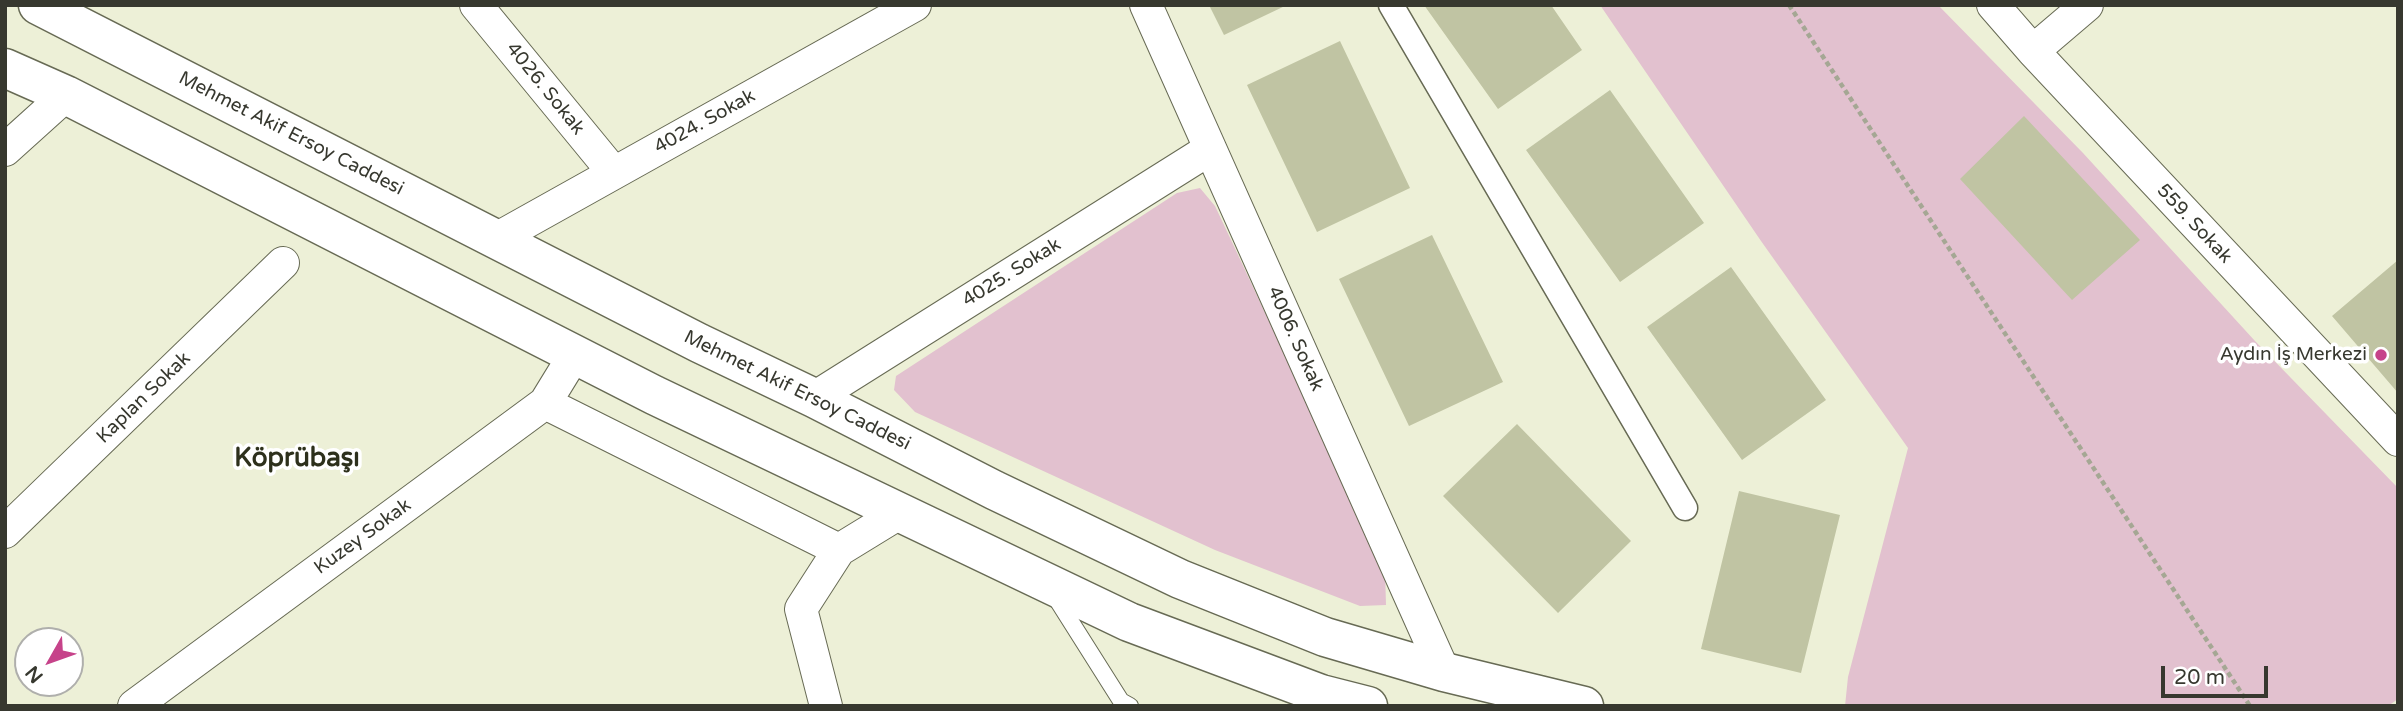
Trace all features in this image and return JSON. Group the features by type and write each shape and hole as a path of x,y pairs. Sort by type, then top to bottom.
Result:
{"main road":[{"name":"Mehmet Akif Ersoy Caddesi","path":"38,5 699,343 1180,579 1325,637 1444,672 1584,706"},
{"path":"5,68 66,95 653,395 1129,622 1354,704"}],"street":[{"name":"4026. Sokak","path":"476,5 614,173"},
{"name":"4024. Sokak","path":"496,239 915,5"},
{"name":"4006. Sokak","path":"1146,5 1444,672"},
{"path":"1391,5 1685,508"},
{"name":"559. Sokak","path":"1993,5 2398,440"},
{"path":"2033,51 2087,5"},
{"path":"5,150 66,95"},
{"name":"4025. Sokak","path":"814,398 1210,149"},
{"name":"Kaplan Sokak","path":"5,532 283,263"},
{"name":"Kuzey Sokak","path":"134,706 545,403 576,354"},
{"path":"545,403 839,550"},
{"path":"826,706 801,609 839,550 901,512"}],"lane":[{"path":"1045,582 1121,701 1130,706"}],"path":[{"path":"1789,5 2250,706"}],"shaded area":[{"path":"1600,5 1938,5 2083,153 2255,341 2398,488 2398,699 2388,706 1845,706 1848,677 1908,448 1761,241"},
{"path":"1200,188 1215,206 1385,570 1386,605 1360,606 1215,550 915,412 894,390 896,376 1177,193"}],"building":[{"path":"1209,5 1287,5 1224,35"},
{"path":"1424,5 1551,5 1582,50 1498,109"},
{"path":"1340,41 1410,188 1317,232 1247,85"},
{"path":"1610,90 1704,223 1620,282 1526,150"},
{"path":"2024,116 2140,240 2072,300 1960,179"},
{"path":"1432,235 1503,382 1409,426 1339,279"},
{"name":"Aydın İş Merkezi","path":"2398,260 2398,393 2332,316"},
{"path":"1731,267 1826,400 1742,460 1647,327"},
{"path":"1517,424 1631,541 1558,613 1443,496"},
{"path":"1739,491 1840,515 1801,673 1701,649"}],"place":[{"name":"Aydın İş Merkezi","path":"2381,355"}],"district":[{"name":"Köprübaşı","path":"297,459"}]}
